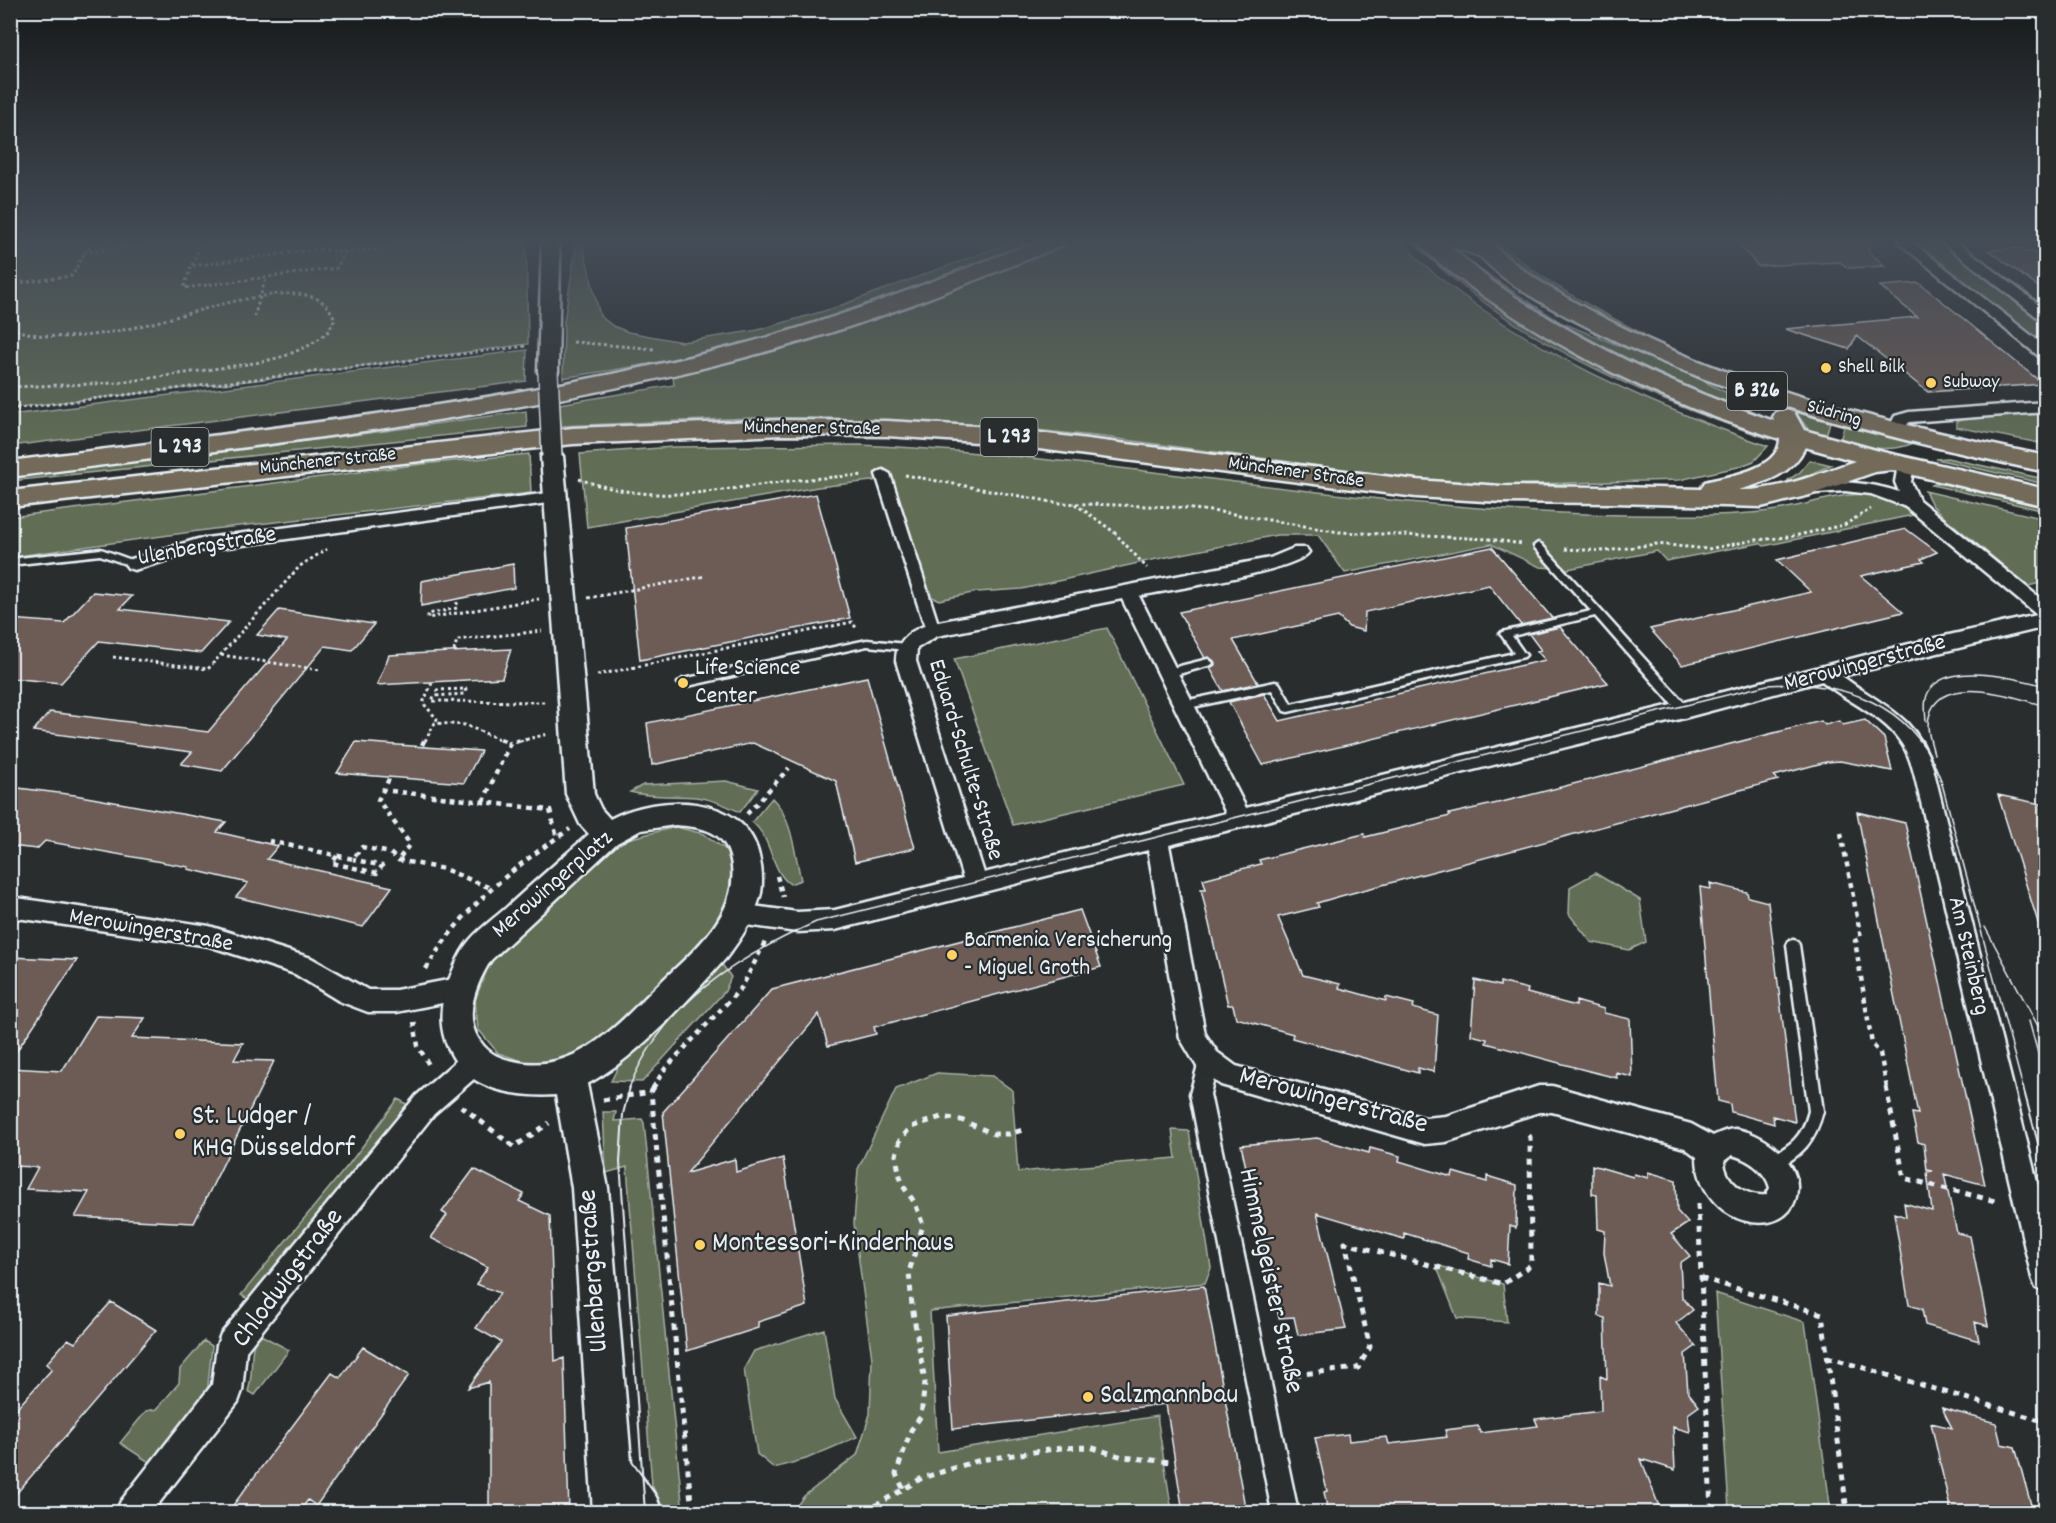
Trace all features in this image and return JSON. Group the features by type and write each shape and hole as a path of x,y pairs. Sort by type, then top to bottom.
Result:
{"main road":[{"name":"Münchener Straße","path":"10,469 350,426 558,390 673,368 740,352 868,313"},
{"name":"Südring","path":"1521,313 1576,345 1677,392 1744,418 1828,446 1987,482 2046,498"},
{"name":"Südring","path":"1577,313 1639,346 1751,389 1838,417 2046,464"},
{"path":"1751,389 1783,415 1794,434"},
{"name":"Münchener Straße","path":"10,499 573,435 662,430 812,428 990,435 1449,491 1614,495"},
{"name":"B 326","path":"1672,496 1745,480 1777,467 1792,450 1794,434"},
{"name":"Südring","path":"1906,465 1908,455 1913,452 1954,456 1977,450"},
{"name":"B 326","path":"1614,495 1761,499 1802,489 1872,464 1906,465"}],"street":[{"path":"549,313 547,343 552,456 580,794 590,816 607,835"},
{"path":"1993,313 2046,355"},
{"path":"1895,431 1901,419 1909,417 2046,407"},
{"path":"1906,465 1904,482 1912,503"},
{"name":"Eduard-Schulte-Straße","path":"883,474 933,630"},
{"path":"1802,489 1845,486 1873,489 1912,503 2046,613"},
{"name":"Ulenbergstraße","path":"134,564 198,545 368,522 555,490"},
{"name":"Eduard-Schulte-Straße","path":"977,885 906,661 906,647 921,634 933,630 1274,563 1300,552"},
{"path":"1128,592 1240,818"},
{"name":"Merowingerstraße","path":"739,914 797,922 835,920 1684,710 1901,653 2046,620"},
{"name":"Am Steinberg","path":"1827,674 1840,686 1896,723 1914,746 1932,802 2046,1278"},
{"name":"Merowingerplatz","path":"474,1062 462,1043 457,1020 458,989 465,971 480,950 607,835 636,819 675,814 707,818 732,830"},
{"path":"474,1062 515,1078 538,1082 568,1076 596,1063 619,1044 701,963 729,930 739,914 749,888 748,863 741,844 732,830"},
{"name":"Merowingerstraße","path":"1157,839 1193,1038 1208,1061 1230,1076 1425,1131 1446,1129 1510,1107 1539,1099 1552,1099 1691,1137 1713,1152"},
{"name":"Merowingerstraße","path":"10,907 209,936 302,966 348,993 368,1001 396,1001 458,989"},
{"name":"Himmelgeister Straße","path":"1208,1061 1200,1094 1285,1512"},
{"name":"Chlodwigstraße","path":"132,1512 227,1391 232,1345 425,1105 474,1062"},
{"name":"Ulenbergstraße","path":"568,1076 591,1188 609,1467 614,1512"},
{"path":"1726,1143 1739,1143 1760,1152 1772,1163 1782,1182 1780,1200 1773,1208 1754,1210 1732,1200 1720,1189 1710,1169 1713,1152 1726,1143"},
{"path":"609,1467 641,1512"}],"lane":[{"path":"1538,546 1684,710"},
{"name":"Ulenbergstraße","path":"10,562 101,552 134,564"},
{"path":"1184,705 1275,686 1288,708 1311,703 1521,655 1505,634 1596,613"},
{"path":"683,683 867,643 906,647"},
{"path":"1168,673 1208,663"},
{"path":"1772,1163 1801,1147 1812,1130 1816,1111 1792,945"}],"path":[{"path":"10,328 35,335 104,331 186,313"},
{"path":"10,387 117,383 261,362 285,356 322,337 334,323 333,313"},
{"path":"10,409 547,343 575,342 600,346 657,349"},
{"path":"555,490 579,479 601,489 643,497 677,497 787,481 883,474 928,479 1037,500 1074,504 1176,507 1228,513 1339,532 1489,539 1538,546 1606,551 1656,544 1708,549 1755,540 1788,537 1844,525 1874,507 1873,489"},
{"path":"1074,504 1103,521 1134,551 1160,585"},
{"name":"Ulenbergstraße","path":"113,657 208,669 300,566 368,522"},
{"path":"457,602 457,608 428,614 428,618 706,576"},
{"path":"483,802 510,742 573,704 852,622 867,643"},
{"path":"454,651 457,640 566,628"},
{"path":"220,655 320,670"},
{"path":"422,745 437,719 423,704 432,683"},
{"path":"436,690 466,689 464,694 434,696 432,701 573,704"},
{"path":"435,723 465,725 510,742"},
{"path":"732,830 789,768"},
{"path":"389,779 378,800 410,844 398,860"},
{"path":"391,791 550,810 556,838"},
{"path":"423,974 444,938 471,908 566,831"},
{"path":"1841,833 1861,938 1855,941 1872,1044 1880,1053 1904,1178 2029,1210"},
{"path":"269,841 353,859 382,866 377,873 332,863 337,856"},
{"path":"353,859 362,847 390,853 398,860 444,869 493,889"},
{"path":"692,1512 651,1092 664,1071 742,987 759,957"},
{"path":"414,1019 418,1046 434,1074"},
{"path":"607,1098 651,1092"},
{"path":"452,1099 514,1147 542,1126"},
{"path":"1259,1379 1358,1368 1370,1347 1345,1243 1503,1284 1531,1265 1530,1137 1510,1107"},
{"path":"903,1488 896,1474 911,1430 921,1416 925,1382 912,1306 909,1272 923,1225 922,1218 903,1186 899,1173 896,1155 900,1140 911,1127 940,1117 961,1120 994,1134 1009,1134 1026,1129"},
{"path":"1697,1200 1711,1512"},
{"path":"1701,1278 1822,1314 1847,1512"},
{"path":"1827,1357 2046,1422"},
{"path":"865,1512 922,1478 980,1460 1061,1448 1090,1447 1123,1457 1171,1462"}],"green space":[{"path":"11,313 527,313 528,344 256,380 11,408"},
{"path":"565,313 599,313 613,326 628,332 682,342 758,330 817,313 847,313 795,330 712,352 563,378"},
{"path":"889,313 1488,313 1545,348 1617,385 1691,418 1768,446 1754,461 1738,467 1679,480 1502,485 1440,482 1103,437 996,426 835,418 751,418 561,426 560,404 674,385 673,377 844,330"},
{"path":"1499,313 1507,313 1538,333 1628,379 1769,435 1770,439 1674,404 1580,361 1534,336"},
{"path":"1539,313 1546,313 1560,322 1685,372 1744,402 1751,411 1707,397 1627,362"},
{"path":"1598,313 1604,313 1645,335 1633,332"},
{"path":"2000,313 2032,313 2045,323 2045,349"},
{"path":"527,350 526,381 11,446 11,415"},
{"path":"526,411 527,427 11,481 11,478 23,476"},
{"path":"1797,414 1830,422 1826,436 1810,432"},
{"path":"2045,414 2045,444 1956,427 1956,422 1963,419"},
{"path":"1844,426 1911,444 1885,449 1840,441"},
{"path":"860,445 1052,460 1338,494 1530,512 1626,515 1734,514 1794,507 1842,496 1872,494 1897,504 1913,515 1764,546 1760,543 1666,561 1657,551 1568,569 1540,567 1491,544 1345,573 1318,535 1277,535 1022,589 977,592 939,600 930,596 889,479 818,487 587,527 580,454 673,447"},
{"path":"529,454 531,493 213,529 11,557 11,517 422,464"},
{"path":"1947,458 2045,479 2045,484 1936,459"},
{"path":"1810,460 1831,465 1793,482 1788,480 1800,472"},
{"path":"1945,484 2045,506 2045,511 1932,485"},
{"path":"1925,491 2045,519 2045,582 2028,586 1943,516 1932,505"},
{"path":"1107,628 1184,785 1013,825 954,659"},
{"path":"726,781 758,789 740,812 702,798 630,792 643,785"},
{"path":"772,798 779,806 788,825 801,880 790,884 783,878 764,837 752,822"},
{"path":"676,827 704,834 726,850 733,872 728,901 706,938 608,1032 583,1050 553,1063 528,1063 498,1053 478,1029 475,1000 491,959 619,841"},
{"path":"1595,873 1640,900 1646,942 1629,950 1591,942 1569,914 1570,887"},
{"path":"719,960 731,977 725,991 642,1082 611,1081 621,1061"},
{"path":"937,1073 992,1076 1012,1090 1018,1172 1176,1158 1172,1130 1189,1131 1211,1268 1205,1283 930,1311 938,1452 1157,1416 1172,1512 792,1512 804,1496 857,1455 870,1414 872,1359 854,1223 858,1169 896,1089"},
{"path":"398,1099 411,1107 373,1149 249,1300 241,1295 349,1164"},
{"path":"603,1112 616,1112 614,1121 642,1119 644,1123 683,1512 664,1512 652,1485 627,1167 606,1173"},
{"path":"1436,1265 1503,1284 1507,1322 1457,1318"},
{"path":"1715,1293 1805,1322 1831,1512 1729,1509"},
{"path":"824,1329 835,1399 857,1437 806,1459 774,1468 757,1454 744,1369 754,1351"},
{"path":"259,1334 289,1350 255,1395 248,1391 253,1347"},
{"path":"204,1341 212,1346 207,1394 152,1464 120,1443 146,1411 157,1409 179,1383 180,1369"}],"building":[{"path":"1912,313 1957,313 2043,384 1928,392 1857,336 1849,349 1785,329 1917,317"},
{"path":"816,494 850,618 640,660 626,528"},
{"path":"1906,529 1937,552 1921,559 1924,562 1861,576 1903,612 1682,665 1650,629 1811,592 1777,560"},
{"path":"1492,547 1552,618 1521,625 1489,585 1365,612 1364,631 1349,627 1338,617 1233,640 1258,683 1223,691 1210,668 1215,665 1214,661 1209,657 1205,658 1179,612"},
{"path":"513,564 514,588 421,606 422,581"},
{"path":"93,592 132,596 120,609 229,622 201,653 99,641 61,683 10,678 10,619 64,623"},
{"path":"279,610 374,624 352,650 325,646 222,771 181,764 192,752 33,731 50,712 208,732 287,640 257,635"},
{"path":"1560,627 1608,683 1263,765 1229,702 1264,694 1280,721 1545,660 1537,651 1541,650 1529,634"},
{"path":"511,649 502,678 377,685 389,655"},
{"path":"867,677 915,848 855,862 836,781 753,743 652,765 647,723"},
{"path":"1865,720 1884,738 1892,771 1840,761 1826,762 1774,776 1778,780 1337,897 1317,903 1319,907 1278,917 1303,975 1340,984 1339,988 1386,1001 1386,997 1414,1004 1413,1008 1438,1015 1434,1072 1418,1068 1418,1073 1292,1038 1293,1034 1236,1018 1233,1005 1228,1005 1201,889 1206,889 1203,879 1261,864 1259,860 1298,850 1364,834 1365,837 1821,721 1825,725 1839,721 1843,725"},
{"path":"356,742 481,751 464,783 337,773"},
{"path":"10,787 75,795 226,822 217,832 278,846 267,859 392,887 363,927 236,897 248,883 188,869 189,867 45,841 37,849 10,846"},
{"path":"1998,795 2046,805 2046,928 2040,929"},
{"path":"1857,812 1905,823 1985,1185 1944,1174 1957,1233 1970,1236 1988,1326 1975,1322 1979,1341 1925,1325 1922,1309 1909,1305 1894,1213 1906,1217 1904,1203 1932,1211 1927,1172 1933,1171 1927,1170 1924,1144 1918,1142 1912,1113 1918,1114"},
{"path":"1710,883 1747,892 1748,897 1768,902 1795,1122 1773,1116 1774,1124 1731,1112 1730,1104 1718,1101 1700,887 1711,889"},
{"path":"1080,910 1101,967 874,1027 876,1034 828,1046 819,1014 687,1173 735,1159 736,1172 783,1158 807,1306 758,1322 758,1328 687,1351 663,1112 772,989"},
{"path":"10,957 77,960 10,1061"},
{"path":"1475,980 1500,986 1500,982 1528,989 1527,993 1576,1006 1576,1001 1604,1009 1604,1013 1630,1019 1632,1077 1616,1073 1617,1078 1585,1070 1486,1043 1487,1039 1471,1035"},
{"path":"96,1016 145,1018 132,1038 243,1043 234,1060 274,1061 194,1223 75,1217 89,1192 26,1189 38,1167 10,1166 10,1068 62,1071"},
{"path":"1317,1138 1369,1153 1370,1148 1400,1156 1399,1161 1452,1177 1453,1172 1487,1182 1487,1176 1517,1185 1516,1228 1510,1226 1508,1264 1491,1259 1491,1266 1468,1259 1469,1253 1404,1233 1404,1239 1317,1213 1346,1329 1298,1335 1294,1317 1279,1318 1241,1145"},
{"path":"1592,1165 1633,1177 1634,1174 1648,1178 1648,1172 1676,1180 1677,1211 1688,1223 1671,1234 1690,1256 1680,1263 1682,1297 1693,1310 1676,1323 1696,1346 1685,1354 1688,1392 1699,1406 1688,1414 1690,1432 1673,1427 1675,1470 1641,1459 1660,1509 1632,1512 1328,1512 1324,1492 1327,1491 1315,1438 1348,1434 1349,1441 1387,1437 1389,1444 1447,1437 1445,1430 1478,1426 1480,1433 1538,1426 1535,1419 1601,1411 1600,1376 1607,1379 1605,1318 1599,1316 1599,1283 1610,1286 1604,1253 1605,1231 1598,1229 1597,1195 1592,1194"},
{"path":"474,1169 524,1194 519,1201 550,1216 555,1361 564,1358 569,1512 489,1512 489,1382 468,1388 501,1342 476,1328 500,1293 476,1284 488,1267 431,1238 447,1215 442,1212"},
{"name":"Salzmannbau","path":"1204,1286 1246,1512 1183,1512 1166,1404 953,1429 946,1316"},
{"path":"111,1302 156,1330 10,1501 10,1416 52,1369 46,1364 68,1339 75,1343"},
{"path":"363,1347 409,1375 316,1506 308,1500 299,1512 228,1512 332,1373 340,1378"},
{"path":"1942,1408 1996,1423 2001,1444 2015,1447 2033,1512 1951,1512 1931,1423 1952,1428"}],"tram line":[{"path":"1926,721 1925,702 1930,690 1943,679 1956,675 1988,675 2046,686"},
{"path":"629,1088 661,1031 705,987 758,951 816,922 1767,685 1795,684 1848,693 1872,702 1894,715 1913,732 1929,754 1941,780 2023,1088"},
{"path":"1934,754 1928,731 1929,717 1936,703 1948,695 1963,691 1981,691 2017,698 2046,707"},
{"path":"1985,927 2046,1041"},
{"path":"2029,1021 2046,1082"},
{"path":"630,1087 623,1114 620,1162 645,1512"},
{"path":"2023,1087 2046,1173"}],"place":[{"name":"Shell Bilk","path":"1826,368"},
{"name":"Subway","path":"1931,383"},
{"name":"Life Science Center","path":"683,683"},
{"name":"Barmenia Versicherung - Miguel Groth","path":"952,955"},
{"name":"St. Ludger / KHG Düsseldorf","path":"180,1134"},
{"name":"Montessori-Kinderhaus","path":"700,1245"},
{"name":"Salzmannbau","path":"1088,1397"}]}
